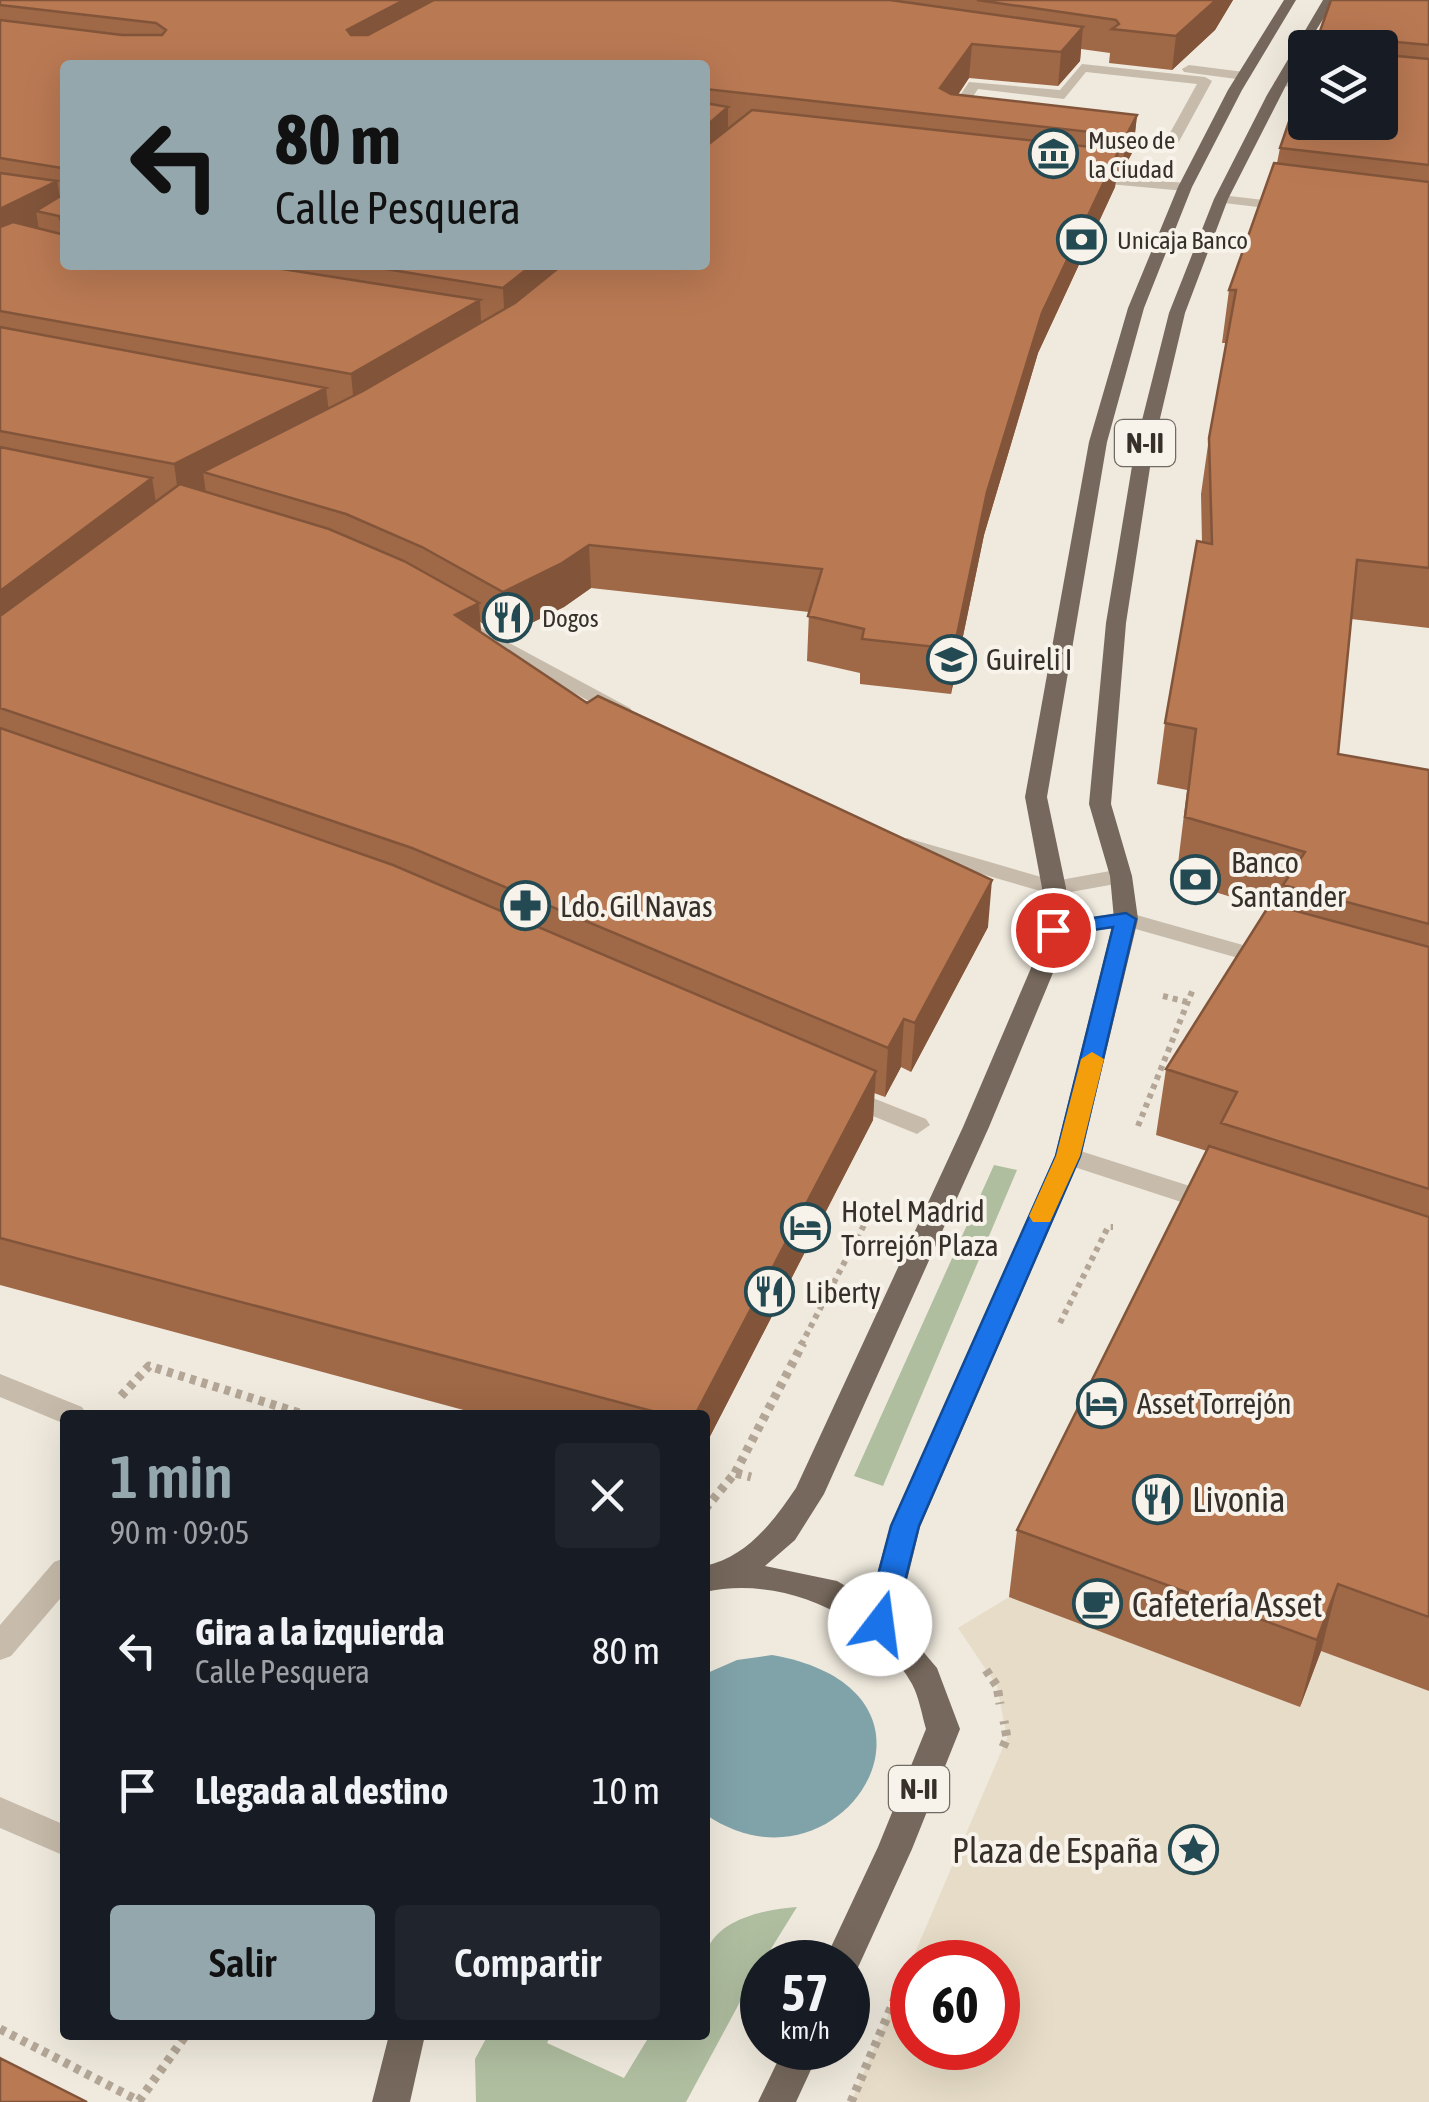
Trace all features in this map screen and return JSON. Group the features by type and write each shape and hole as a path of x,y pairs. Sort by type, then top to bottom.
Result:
{"main road":[{"name":"N-II","path":"736,1572 784,1532 809,1494 976,1127 1043,968 1053,930 1054,888 1036,798 1094,462 1136,308 1185,187 1290,0"},
{"name":"N-II","path":"880,1624 905,1526 1068,1156 1126,919 1121,876 1100,804 1116,624 1144,448 1177,313 1222,198 1281,82 1329,0"},
{"name":"N-II","path":"710,1578 736,1572 836,1594 880,1624 926,1678 943,1730 895,1849 852,1940"},
{"path":"392,2102 405,2040"},
{"path":"777,2102 792,2070"}],"street":[{"path":"1080,54 1244,76"},
{"path":"1082,68 1205,80 1170,148 971,130 949,122 974,86 1064,95 1082,68"},
{"path":"1281,82 1288,83"},
{"path":"1057,176 1185,187"},
{"path":"1222,198 1314,210"},
{"path":"448,616 642,721"},
{"path":"894,840 1054,888 1121,876"},
{"path":"1053,930 1126,919 1302,969"},
{"path":"818,1083 917,1125"},
{"path":"1068,1156 1245,1214"},
{"path":"0,1386 60,1410"},
{"path":"0,1647 60,1576"},
{"path":"0,1812 60,1840"}],"path":[{"path":"1132,1141 1199,976"},
{"path":"735,1473 917,1125"},
{"path":"1056,1332 1108,1227 1128,1228"},
{"path":"115,1403 149,1366 290,1410"},
{"path":"978,1657 997,1686 1007,1738 999,1756"},
{"path":"851,2102 890,2010"},
{"path":"0,2030 140,2101 183,2040"}],"green space":[{"path":"994,1165 1017,1170 883,1486 854,1476"},
{"path":"797,1907 776,1940 740,1940 740,2002 686,2102 476,2102 475,2059 485,2040 548,2040 547,2043 624,2078 647,2040 710,2040 710,1943 743,1918"}],"shaded area":[{"name":"Plaza de España","path":"1009,1597 1300,1707 1321,1651 1429,1691 1429,2102 851,2102 865,2070 870,2070 870,2058 890,2011 890,2070 1020,2070 1020,1940 920,1940 1007,1738 997,1686 958,1628"}],"water":[{"path":"772,1655 834,1676 867,1708 876,1746 866,1783 840,1814 801,1834 755,1836 710,1816 710,1672 737,1660"}],"building":[{"path":"0,0 404,0 347,30 351,35 368,35 434,0 890,0 1083,27 1061,52 972,44 940,88 951,94 1137,115 1126,136 710,90 710,60 60,60 60,168 0,158 0,20 122,35 162,35 166,30 156,23 0,5"},
{"path":"977,0 1216,0 1176,36 1112,29 1119,24 1116,20"},
{"path":"1331,0 1429,0 1429,45 1398,42 1398,30 1320,30"},
{"path":"1398,56 1429,59 1429,165 1280,148 1288,125 1288,140 1398,140"},
{"path":"710,104 728,107 710,123"},
{"path":"752,110 1119,150 1042,313 987,492 954,649 862,639 864,629 808,616 822,569 589,545 503,592 422,547 346,514 203,472 363,391 515,303 556,270 710,270 710,143"},
{"path":"1274,163 1429,182 1429,568 1357,560 1338,754 1429,770 1429,924 1283,885 1305,852 1185,817 1196,729 1165,723 1197,541 1212,544 1209,438 1236,290 1229,290"},
{"path":"0,173 57,181 0,209"},
{"path":"60,196 60,218 36,211"},
{"path":"13,222 60,234 60,270 289,270 480,300 351,374 0,311 0,227"},
{"path":"392,270 526,270 503,288"},
{"path":"0,327 326,388 174,464 0,431"},
{"path":"0,447 152,478 0,591"},
{"path":"180,484 329,529 404,561 479,603 455,615 587,703 598,696 992,880 915,1023 904,1019 888,1048 412,848 0,708 0,616"},
{"path":"0,728 393,865 876,1071 698,1410 648,1410 0,1238"},
{"path":"1270,904 1429,947 1429,1189 1221,1123 1237,1092 1166,1069"},
{"path":"1209,1146 1429,1217 1429,1617 1338,1584 1317,1640 1017,1530"},
{"path":"0,2058 87,2102 0,2102"}],"slow traffic":[{"path":"1042,1216 1068,1156 1092,1059"}],"place":[{"name":"Museo de la Ciudad","path":"1053,154"},
{"name":"Unicaja Banco","path":"1082,240"},
{"name":"Dogos","path":"507,618"},
{"name":"Guireli I","path":"951,659"},
{"name":"Banco Santander","path":"1196,879"},
{"name":"Ldo. Gil Navas","path":"525,906"},
{"name":"Hotel Madrid Torrejón Plaza","path":"806,1228"},
{"name":"Liberty","path":"770,1292"},
{"name":"Asset Torrejón","path":"1102,1403"},
{"name":"Livonia","path":"1157,1499"},
{"name":"Cafetería Asset","path":"1097,1604"},
{"name":"Plaza de España","path":"1194,1850"}],"route":[{"path":"880,1624 905,1526 1068,1156 1126,919 1053,930"}]}
